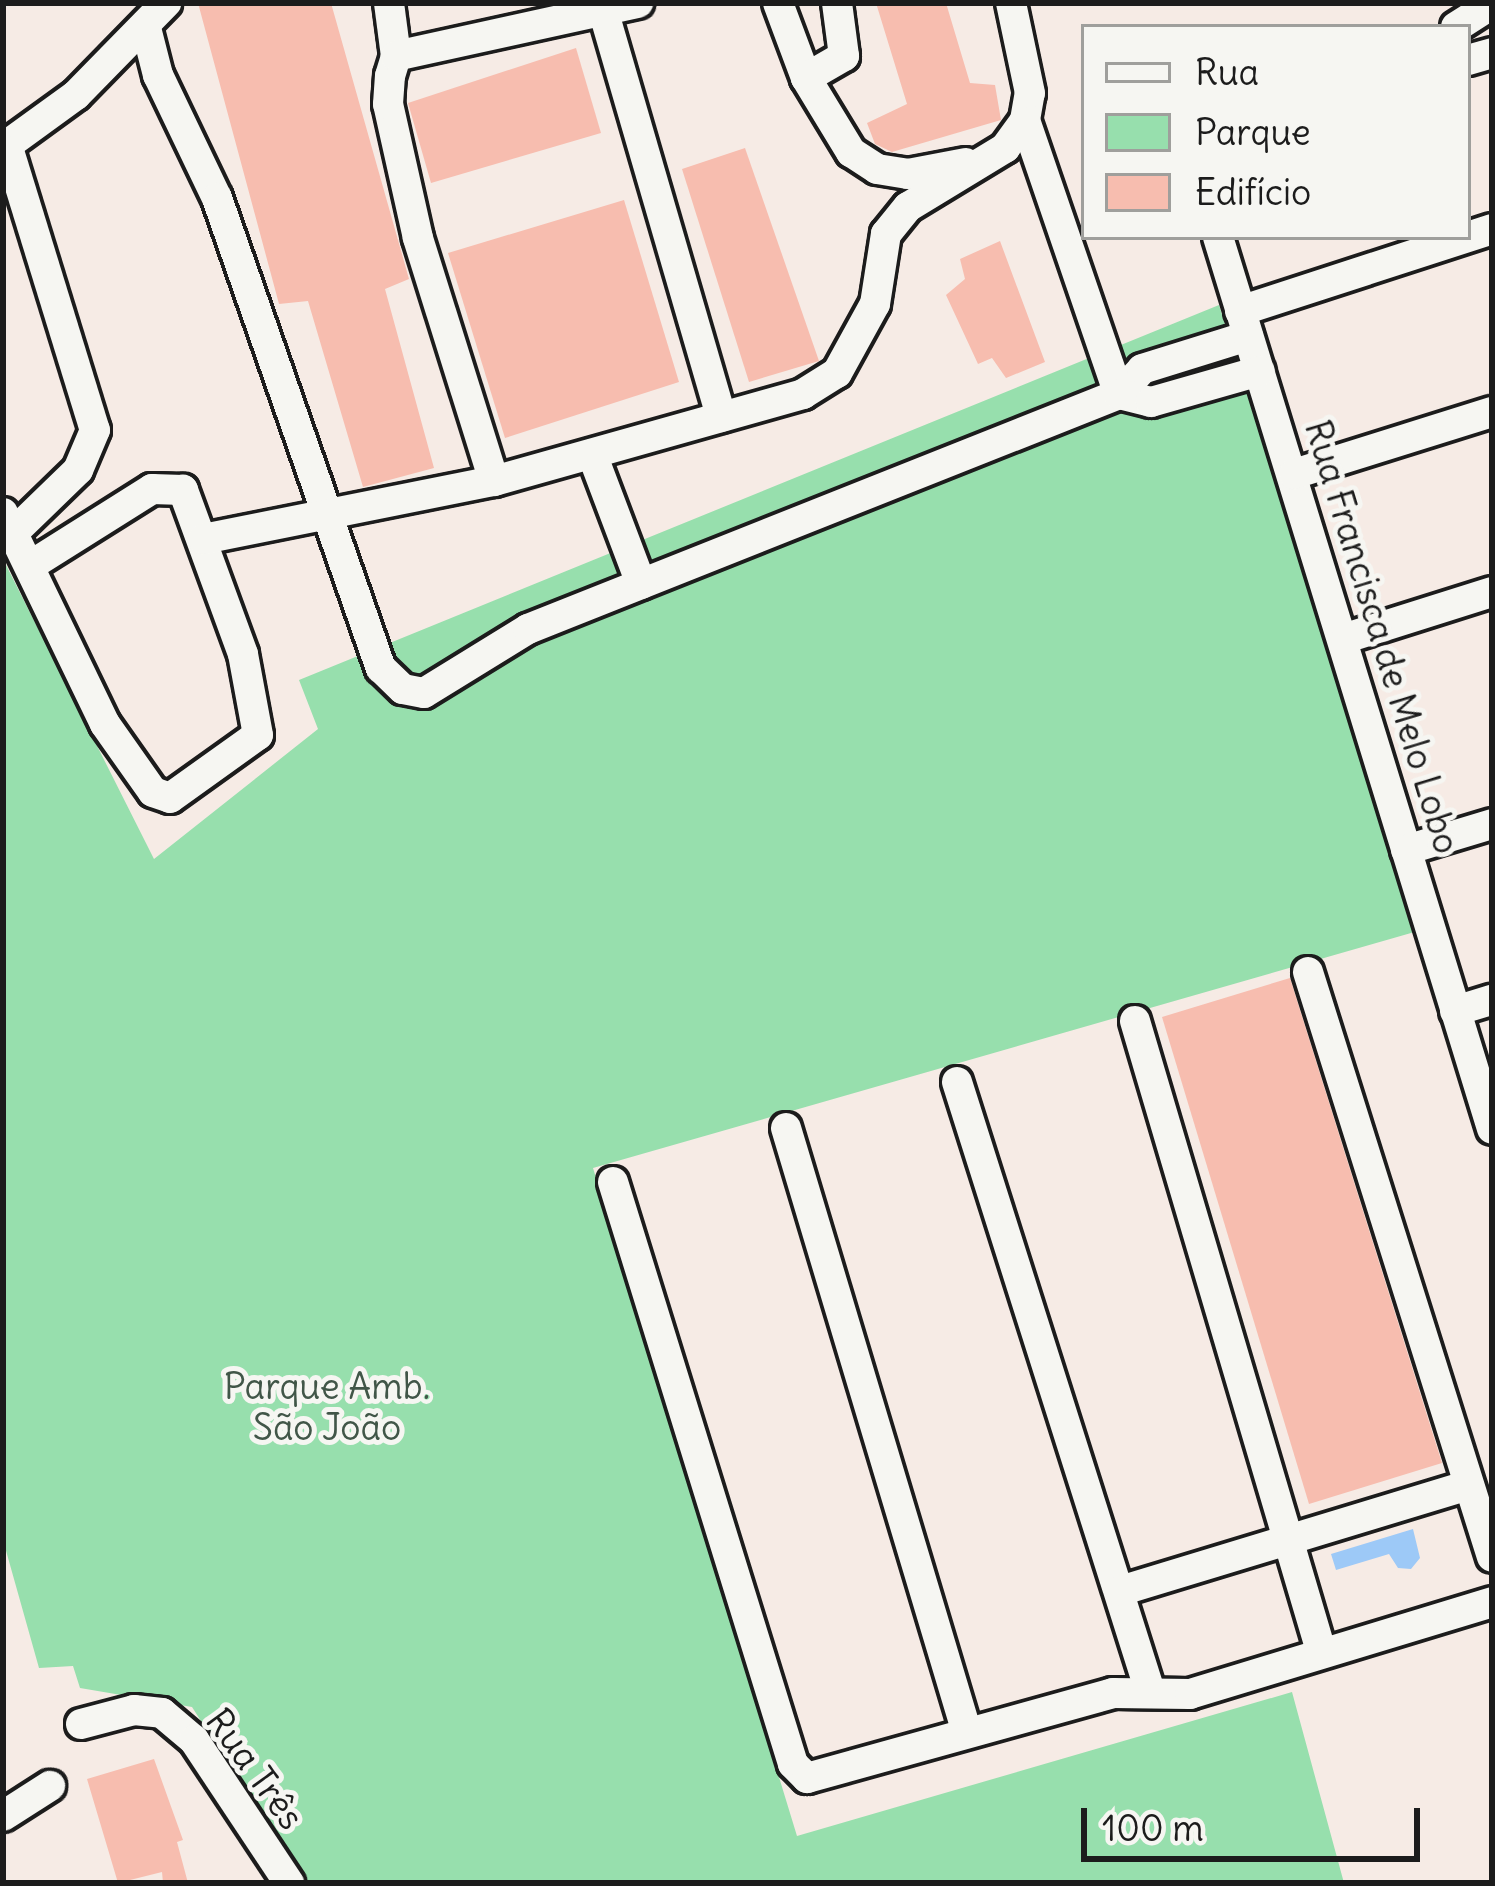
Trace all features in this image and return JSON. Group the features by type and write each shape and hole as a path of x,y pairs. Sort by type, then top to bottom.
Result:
{"street":[{"path":"33,565 172,484 182,490 243,654 258,735 170,798 153,792 105,724 9,522 78,470 95,430 6,149 146,28 166,3"},
{"path":"389,3 396,56 388,104 413,216 494,482"},
{"path":"396,56 638,3"},
{"path":"778,3 806,78 851,152 877,169 908,174 986,159"},
{"path":"806,78 844,56 837,3"},
{"path":"1011,3 1030,93 1025,120 1119,394"},
{"path":"1461,24 1492,4"},
{"path":"602,8 722,417"},
{"path":"146,28 158,75 217,198 381,668 403,688 424,693 528,629 1119,394 1142,369 1244,323 1463,240"},
{"path":"203,539 494,482 803,394 837,373 875,304 886,234 908,207 986,159 1025,120"},
{"name":"Rua Francisca de Melo Lobo","path":"1219,240 1346,638 1492,1129"},
{"path":"1119,394 1151,402 1260,371"},
{"path":"1294,474 1492,412"},
{"path":"592,454 641,584"},
{"path":"1346,638 1492,592"},
{"path":"1406,850 1492,824"},
{"path":"1308,972 1466,1486 1490,1543"},
{"path":"1456,1011 1492,1000"},
{"path":"1135,1021 1321,1651"},
{"path":"957,1082 1150,1691"},
{"path":"786,1128 968,1733"},
{"path":"613,1182 793,1764 818,1780 1113,1693 1190,1694 1492,1603"},
{"path":"1120,1592 1466,1486"},
{"name":"Rua Três","path":"81,1724 134,1710 162,1713 194,1740 289,1883"},
{"path":"3,1816 50,1786"}],"green space":[{"name":"Parque Amb. São João","path":"1219,305 1418,931 593,1168 797,1836 1292,1692 1344,1883 305,1883 192,1707 80,1688 73,1666 39,1668 3,1540 3,559 154,859 318,729 299,680"}],"water":[{"path":"1413,1529 1420,1558 1411,1569 1398,1568 1389,1554 1336,1570 1331,1554"}],"building":[{"path":"198,3 331,3 409,279 385,289 434,468 363,487 308,301 279,304"},
{"path":"876,3 946,3 970,83 995,85 1001,120 892,152 875,144 867,123 907,104"},
{"path":"576,48 601,133 431,183 408,103"},
{"path":"745,148 819,361 749,382 682,169"},
{"path":"624,200 679,382 505,438 448,253"},
{"path":"1000,241 1045,362 1006,378 992,358 978,364 946,295 965,279 960,259"},
{"path":"1290,978 1442,1463 1309,1504 1162,1017"},
{"path":"154,1759 183,1840 177,1842 188,1883 163,1883 162,1872 118,1883 87,1779"}]}
